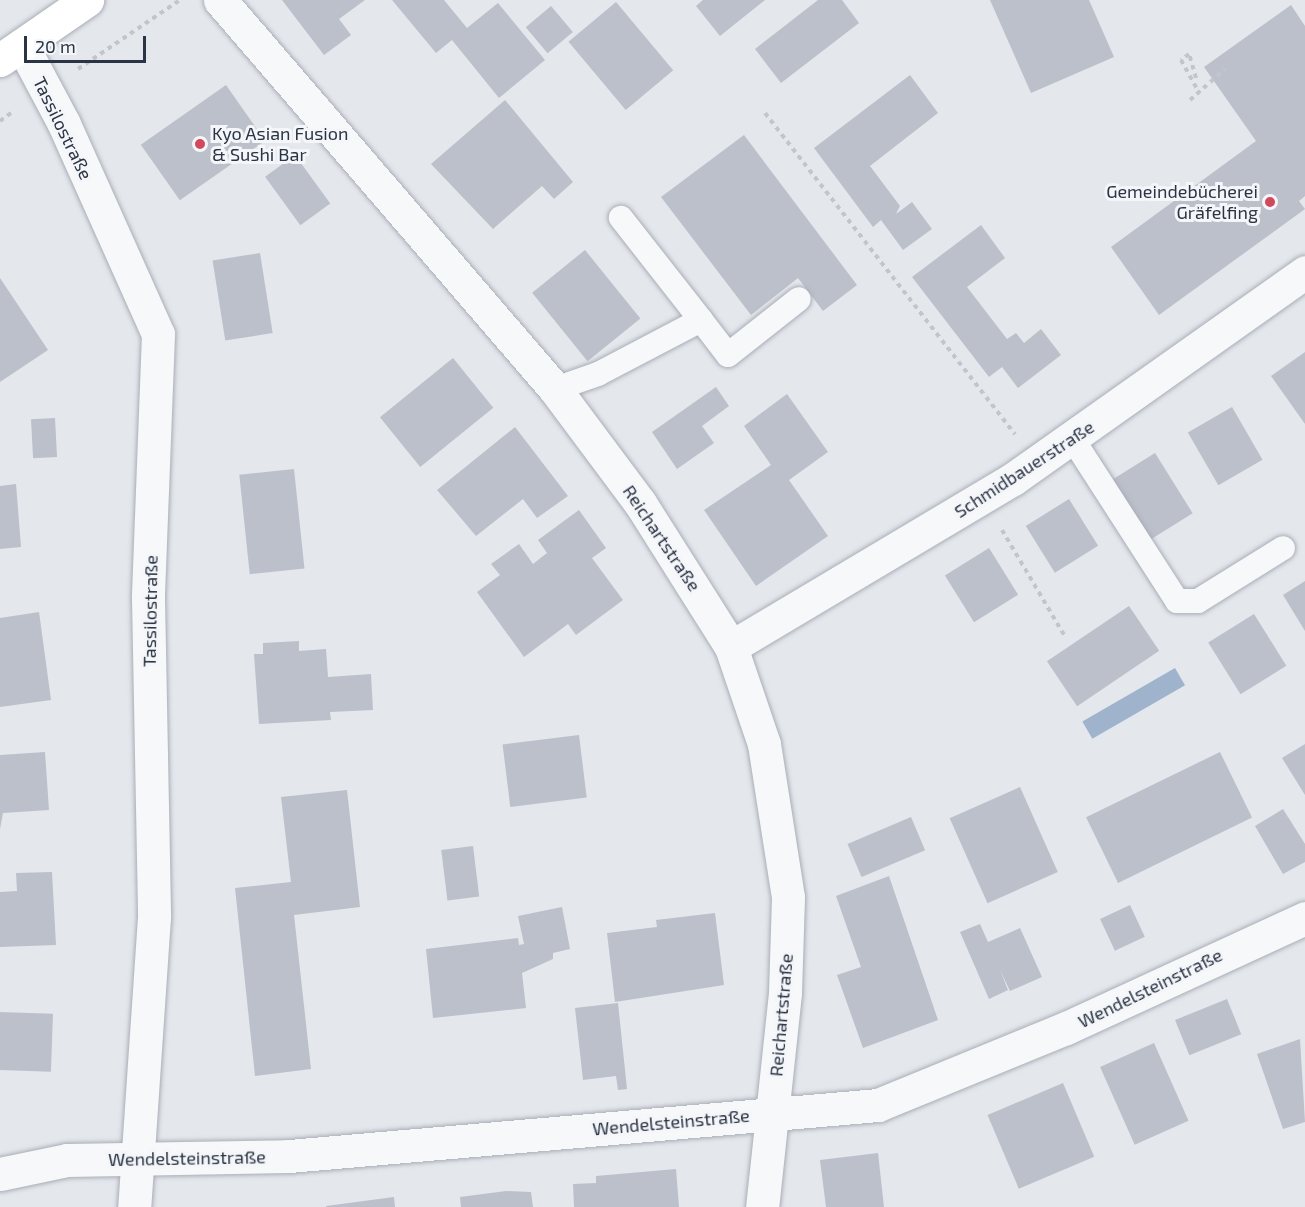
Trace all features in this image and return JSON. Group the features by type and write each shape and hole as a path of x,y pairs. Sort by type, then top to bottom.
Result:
{"street":[{"path":"11,52 87,0"},
{"name":"Reichartstraße","path":"220,0 555,389 640,503 731,647 764,744 788,897 772,1113 762,1207"},
{"name":"Tassilostraße","path":"11,52 46,90 158,334 148,598 153,917 134,1160 134,1207"},
{"name":"Schmidbauerstraße","path":"731,647 983,498 1037,463 1305,272"},
{"name":"Wendelsteinstraße","path":"0,1174 67,1161 288,1156 878,1105 1066,1028 1305,918"}],"lane":[{"path":"621,218 728,355 799,298"},
{"path":"555,389 598,374 701,320"},
{"path":"1072,438 1178,600 1198,601 1283,548"}],"path":[{"path":"0,121 180,0"},
{"path":"1196,78 1189,54 1180,60 1197,89"},
{"path":"1190,100 1197,89 1225,69"},
{"path":"765,113 1037,463"},
{"path":"983,498 1064,634"}],"water":[{"path":"1175,668 1185,685 1092,739 1082,722"}],"building":[{"path":"282,0 365,0 339,19 351,35 324,55"},
{"path":"392,0 444,0 467,28 498,3 545,60 499,98 452,40 436,53"},
{"path":"703,0 765,0 720,36 696,6"},
{"path":"818,0 842,0 859,23 781,83 755,49"},
{"path":"990,0 1089,0 1114,57 1031,93"},
{"path":"616,2 673,70 626,110 569,42"},
{"path":"1291,5 1305,26 1305,196 1299,201 1305,209 1159,315 1111,247 1256,141 1204,67"},
{"path":"551,6 573,32 548,53 526,27"},
{"path":"910,75 938,113 870,166 900,206 896,214 912,202 932,229 903,250 881,220 873,227 814,148"},
{"path":"226,85 265,141 180,200 141,145"},
{"path":"505,100 573,182 554,199 542,186 493,229 431,164"},
{"path":"744,135 857,285 823,311 798,278 751,315 661,197"},
{"path":"295,155 330,204 300,225 265,177"},
{"path":"981,225 1005,258 967,287 1007,339 1016,333 1024,343 1041,329 1061,355 1018,388 1002,367 989,377 912,277"},
{"path":"585,250 640,318 588,361 532,293"},
{"path":"260,253 273,333 225,341 213,261"},
{"path":"0,278 48,350 0,382"},
{"path":"1305,352 1305,424 1271,376"},
{"path":"453,358 493,408 420,467 380,417"},
{"path":"716,387 729,406 702,426 714,443 677,469 652,432"},
{"path":"787,394 828,452 789,480 828,536 756,586 704,510 771,465 744,426"},
{"path":"1232,407 1262,460 1218,485 1188,432"},
{"path":"55,418 57,457 33,458 31,419"},
{"path":"515,427 568,496 537,518 523,499 476,536 437,490"},
{"path":"1155,453 1193,513 1149,540 1112,480"},
{"path":"294,469 304,568 250,574 239,475"},
{"path":"16,484 21,547 0,549 0,486"},
{"path":"1069,499 1098,546 1055,573 1026,526"},
{"path":"579,510 606,548 592,558 623,600 576,635 568,624 524,657 477,592 500,575 491,564 519,544 533,564 547,553 538,540"},
{"path":"989,548 1018,595 974,622 945,576"},
{"path":"1305,581 1305,631 1283,595"},
{"path":"1129,606 1159,651 1077,706 1047,661"},
{"path":"39,612 51,700 0,707 0,618"},
{"path":"1254,614 1286,666 1241,694 1208,643"},
{"path":"299,641 299,651 326,649 328,677 371,674 373,710 330,712 331,720 259,724 254,654 263,654 263,643"},
{"path":"579,735 587,798 510,807 503,744"},
{"path":"1305,744 1305,795 1282,758"},
{"path":"45,752 49,810 3,813 0,829 0,755"},
{"path":"1220,752 1252,818 1118,883 1086,817"},
{"path":"1020,787 1058,872 987,903 950,818"},
{"path":"347,790 360,907 294,915 311,1069 255,1076 235,888 291,882 281,797"},
{"path":"1283,809 1305,844 1305,862 1283,874 1255,826"},
{"path":"911,817 925,850 862,877 847,844"},
{"path":"473,846 479,897 447,901 441,850"},
{"path":"52,872 56,945 0,947 0,892 17,891 16,873"},
{"path":"889,876 938,1020 863,1048 837,975 861,967 836,896"},
{"path":"1130,905 1145,937 1115,951 1100,919"},
{"path":"562,907 570,949 553,953 553,959 522,973 526,1008 433,1018 426,949 518,938 519,945 524,944 518,916"},
{"path":"715,913 724,985 615,1002 607,933 657,927 656,920"},
{"path":"980,924 988,942 1020,928 1042,977 1010,991 1000,970 1008,990 989,999 960,932"},
{"path":"1227,999 1241,1034 1189,1055 1175,1020"},
{"path":"618,1003 627,1089 618,1090 616,1076 583,1080 575,1008"},
{"path":"0,1012 53,1014 51,1072 0,1070"},
{"path":"1300,1039 1305,1122 1283,1129 1257,1054"},
{"path":"1154,1043 1189,1121 1135,1145 1100,1067"},
{"path":"1063,1083 1094,1157 1019,1189 988,1115"},
{"path":"878,1153 884,1207 826,1207 820,1160"},
{"path":"676,1169 679,1207 574,1207 573,1184 596,1183 596,1176"},
{"path":"506,1191 531,1192 533,1207 461,1207 460,1197"},
{"path":"394,1197 395,1207 326,1207 326,1206"}],"place":[{"name":"Kyo Asian Fusion & Sushi Bar","path":"200,144"},
{"name":"Gemeindebücherei Gräfelfing","path":"1270,202"}]}
